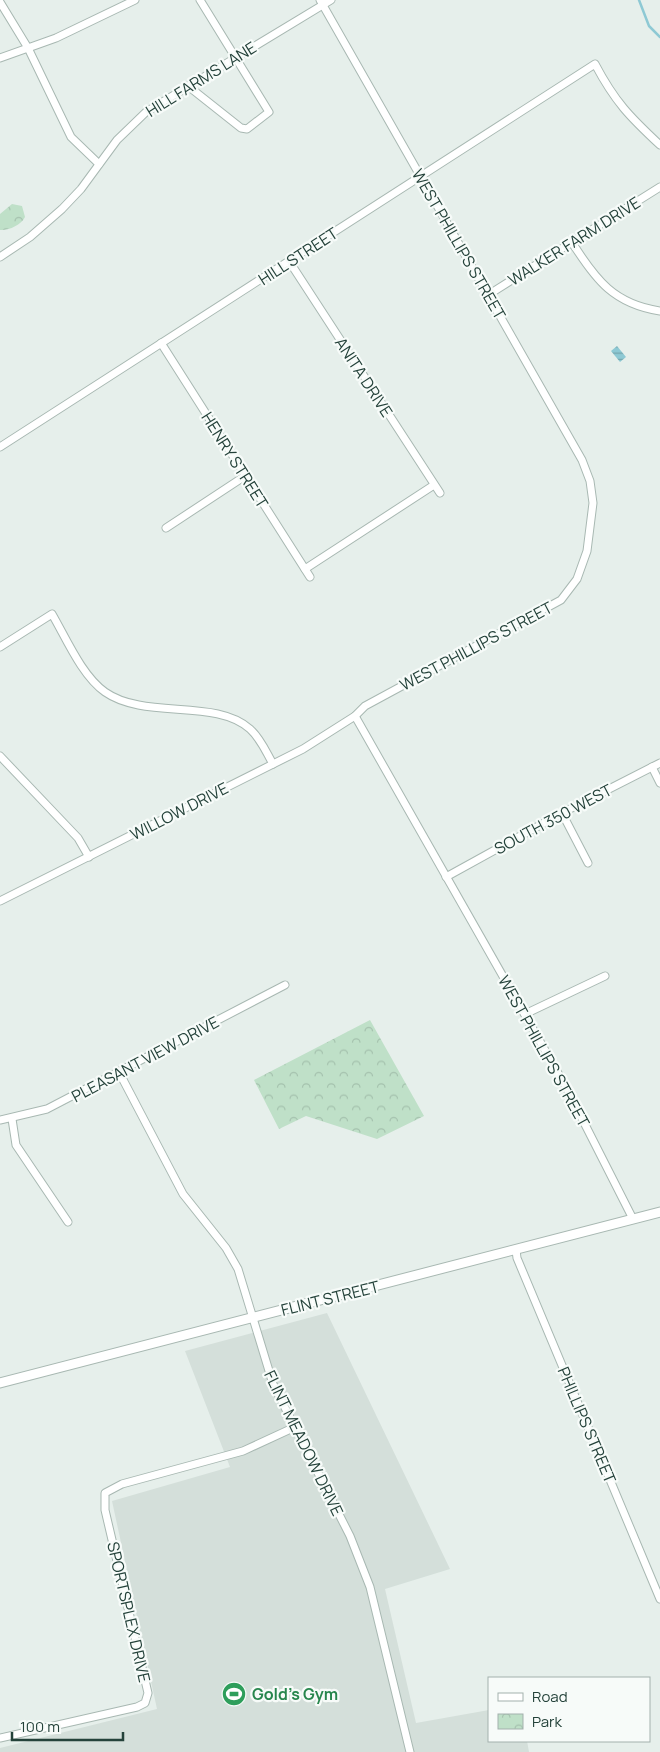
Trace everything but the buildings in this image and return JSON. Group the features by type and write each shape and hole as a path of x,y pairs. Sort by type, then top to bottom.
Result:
{"street":[{"path":"0,58 101,18 135,0"},
{"path":"188,86 241,128 247,128 269,112 200,0"},
{"name":"HILL FARMS LANE","path":"0,257 30,237 62,209 81,189 117,140 146,112 321,2 331,0"},
{"path":"0,2 28,48 72,137 99,164"},
{"name":"WEST PHILLIPS STREET","path":"321,2 585,467 590,481 593,503 587,551 577,579 561,600 365,706 355,716 567,1089 633,1219"},
{"name":"HILL STREET","path":"0,447 595,64 610,93 623,110 660,145"},
{"name":"WALKER FARM DRIVE","path":"488,295 573,244 660,187"},
{"path":"573,244 592,274 610,291 633,304 660,311"},
{"name":"ANITA DRIVE","path":"289,261 440,493"},
{"name":"HENRY STREET","path":"161,343 310,577"},
{"path":"166,528 245,476"},
{"path":"305,570 434,485"},
{"path":"0,647 52,614 90,678 104,692 136,705 217,714 237,720 250,728 260,740 273,764"},
{"name":"WILLOW DRIVE","path":"0,901 303,749 355,716"},
{"path":"0,756 78,838 89,857"},
{"name":"SOUTH 350 WEST","path":"446,877 562,813 660,763"},
{"path":"652,767 660,783"},
{"path":"562,813 588,863"},
{"path":"525,1014 605,976"},
{"name":"PLEASANT VIEW DRIVE","path":"0,1120 12,1119 47,1110 285,985"},
{"name":"FLINT MEADOW DRIVE","path":"119,1072 183,1194 226,1248 238,1269 254,1317 266,1367 350,1536 370,1587 410,1752"},
{"path":"12,1119 16,1145 68,1222"},
{"name":"FLINT STREET","path":"0,1384 660,1212"},
{"name":"PHILLIPS STREET","path":"516,1250 517,1258 660,1599"},
{"name":"SPORTSPLEX DRIVE","path":"0,1738 137,1707 145,1703 148,1693 105,1510 105,1493 122,1484 243,1451 295,1427"}],"shaded area":[{"path":"327,1313 450,1569 385,1589 416,1723 488,1710 488,1742 527,1742 529,1752 0,1752 0,1748 157,1709 112,1501 230,1467 185,1351"}],"green space":[{"path":"12,204 22,206 25,217 21,223 14,227 0,230 0,214"},
{"path":"370,1020 424,1116 377,1139 306,1116 279,1129 254,1080"}],"water":[{"path":"617,346 626,357 620,362 611,351"}],"waterway":[{"path":"639,0 649,26 660,37"}],"place":[{"name":"Gold's Gym","path":"234,1694"}]}
